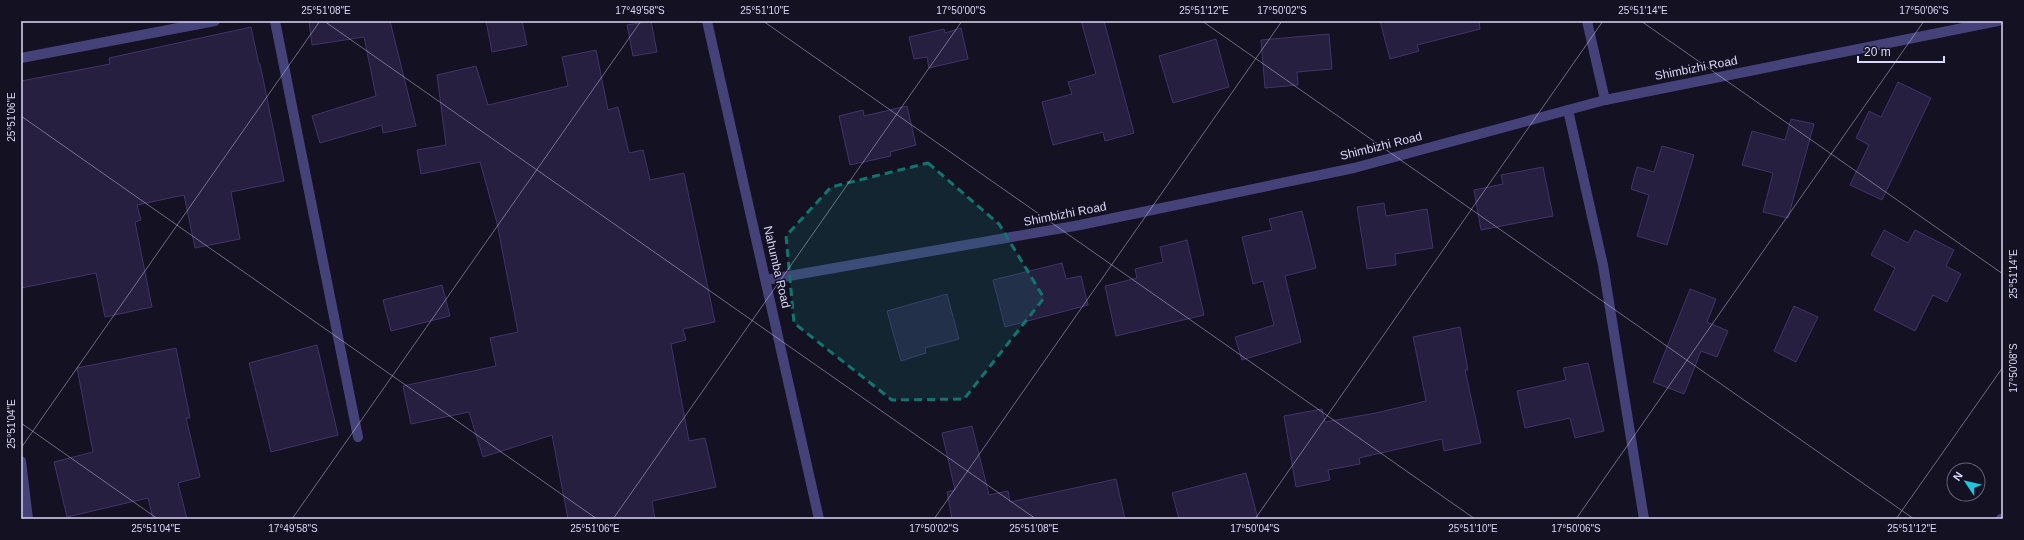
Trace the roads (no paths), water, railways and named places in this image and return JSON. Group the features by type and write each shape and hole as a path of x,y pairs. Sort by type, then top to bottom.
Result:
{"street":[{"path":"21,58 215,21"},
{"path":"274,21 358,437"},
{"name":"Nahumba Road","path":"707,21 819,519"},
{"path":"1588,21 1604,100"},
{"name":"Shimbizhi Road","path":"766,280 1080,225 1330,172 1604,100 1998,21"},
{"path":"1568,110 1603,265 1644,519"},
{"path":"21,461 28,519"}]}
